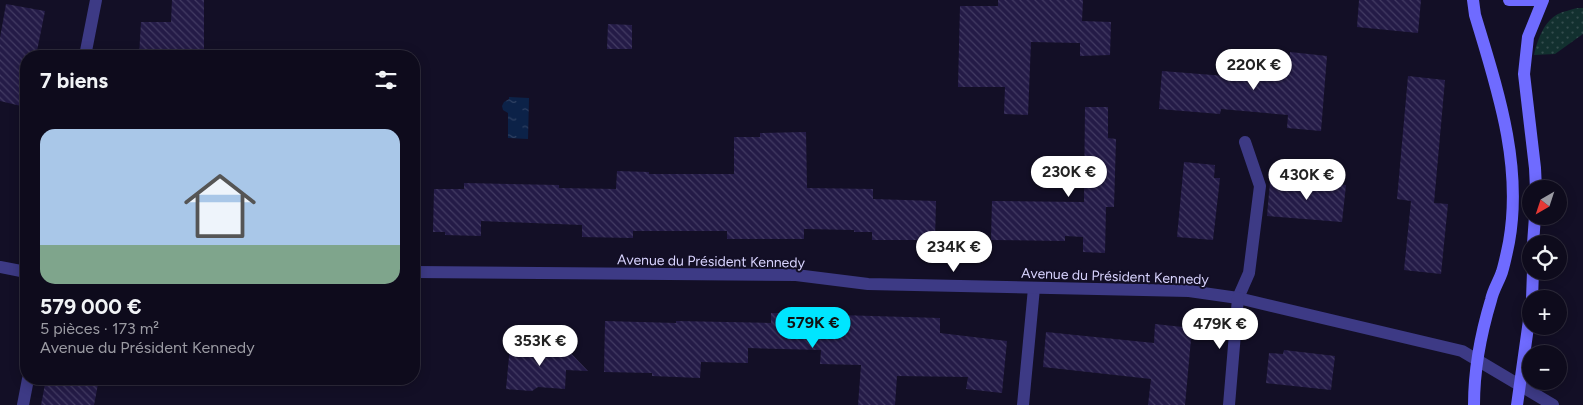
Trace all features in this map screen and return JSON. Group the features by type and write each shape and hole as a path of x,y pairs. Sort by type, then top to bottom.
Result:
{"street":[{"path":"86,50 96,0"},
{"path":"1473,0 1475,15 1506,125 1513,204 1509,242 1502,272 1491,299 1477,360 1474,405"},
{"path":"1509,0 1535,0"},
{"path":"1536,180 1524,74 1528,37 1543,0"},
{"path":"1228,405 1238,298 1249,273 1260,186 1245,142"},
{"path":"0,267 20,271"},
{"name":"Avenue du Président Kennedy","path":"420,272 796,275 868,284 1190,292 1238,298 1462,352 1553,405"},
{"path":"1023,405 1034,288"},
{"path":"1517,405 1527,335"},
{"path":"23,405 27,385"}],"green space":[{"path":"1583,8 1583,34 1555,54 1534,55 1539,38 1549,21 1558,14"}],"water":[{"path":"509,97 529,98 528,139 508,138 508,113 503,110 502,106"}],"building":[{"path":"172,0 204,0 204,50 139,50 141,22 171,22"},
{"path":"998,0 1083,0 1082,21 1111,22 1110,55 1080,56 1080,43 1031,42 1028,115 1004,114 1005,87 958,87 960,6 998,6"},
{"path":"1359,0 1421,0 1418,33 1357,27"},
{"path":"6,4 45,11 37,50 20,50 20,106 0,101 0,38"},
{"path":"608,24 632,25 632,49 607,49"},
{"path":"1290,52 1327,56 1321,131 1287,128 1288,115 1221,109 1220,114 1159,109 1162,71 1238,77 1239,62 1289,65"},
{"path":"1408,76 1445,80 1434,203 1448,204 1441,274 1404,270 1411,201 1397,199"},
{"path":"1085,107 1108,107 1108,138 1116,139 1114,207 1106,207 1105,253 1083,252 1083,237 1065,236 1065,241 991,240 992,201 1084,202"},
{"path":"806,132 807,188 873,189 873,199 936,201 935,240 872,240 872,232 804,229 804,239 727,239 727,231 633,231 633,238 582,237 582,225 481,221 481,236 445,235 445,232 433,232 434,189 464,189 464,183 559,185 559,188 616,189 617,171 649,172 649,174 734,174 734,137 760,137 760,133"},
{"path":"1184,162 1215,165 1214,178 1220,178 1213,240 1177,237"},
{"path":"1284,179 1346,185 1342,222 1267,216 1270,182 1283,184"},
{"path":"771,313 940,318 940,333 1007,341 1002,393 966,389 968,377 897,376 895,405 858,405 861,365 820,364 821,350 748,348 748,363 701,362 700,378 652,376 652,373 604,372 605,321 771,323"},
{"path":"1155,324 1192,328 1185,405 1148,405 1151,379 1043,367 1046,332 1154,343"},
{"path":"546,343 563,345 588,371 566,370 565,389 538,387 532,391 506,389 510,346 539,348"},
{"path":"1284,350 1335,356 1331,390 1266,383 1269,353 1283,354"},
{"path":"45,385 98,385 94,405 41,405"}]}
